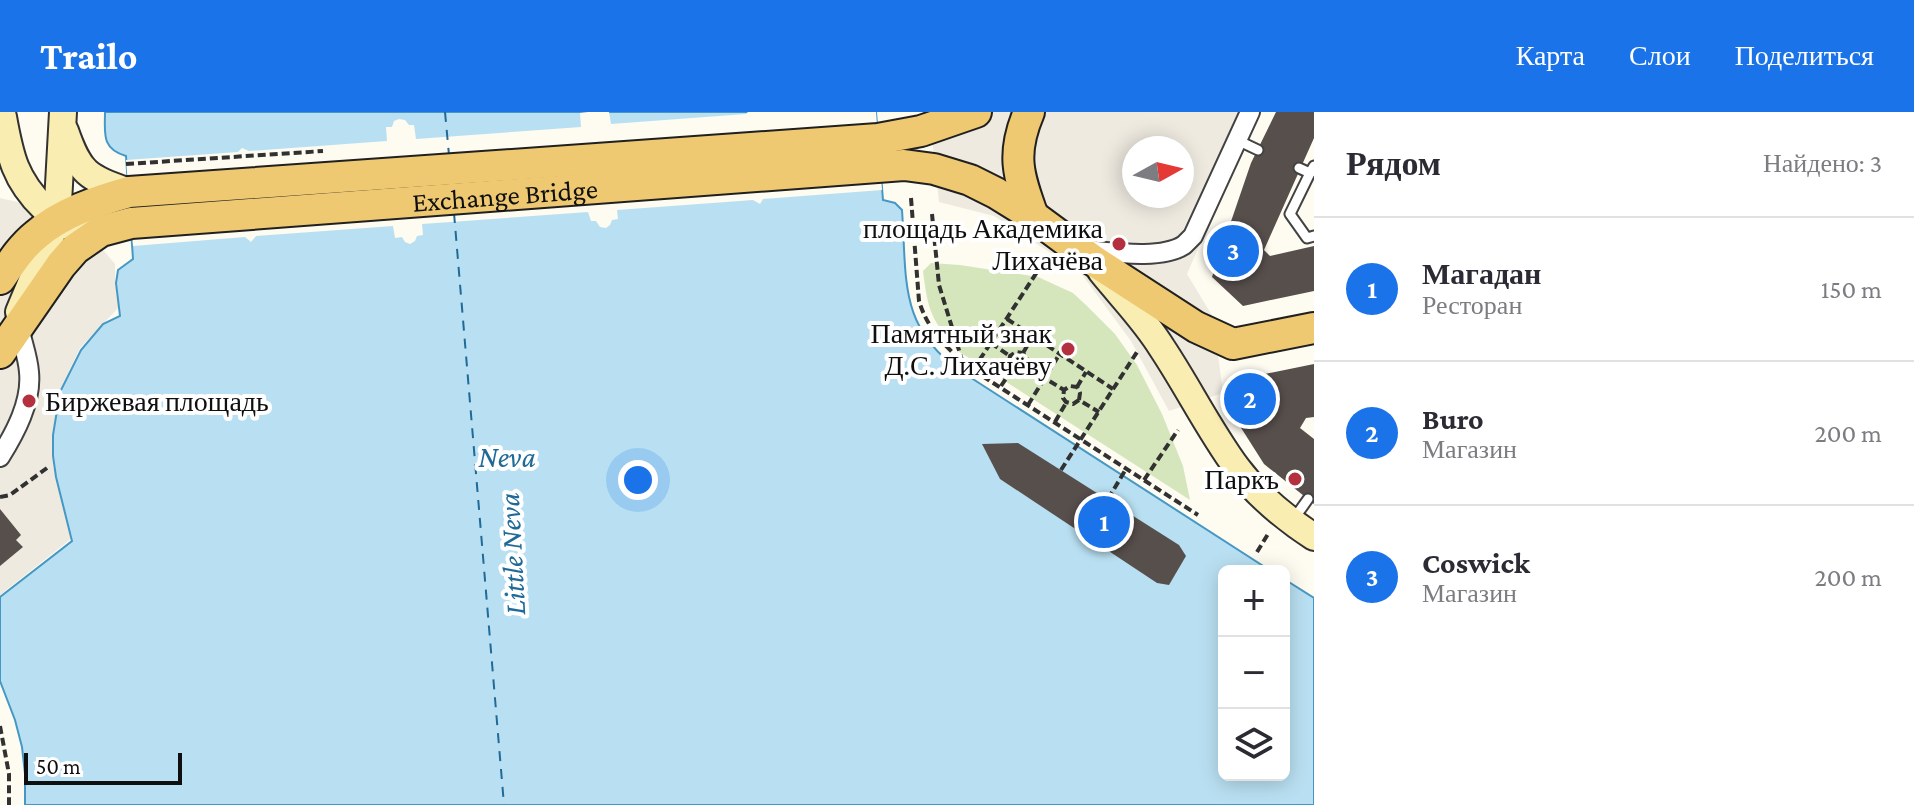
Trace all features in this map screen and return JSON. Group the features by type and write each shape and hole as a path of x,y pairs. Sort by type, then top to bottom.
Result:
{"main road":[{"path":"879,152 921,131 976,112"},
{"path":"1029,112 1018,149 1019,177 1033,216"},
{"path":"63,118 74,156 86,174 129,192"},
{"path":"8,342 57,221 63,118"},
{"path":"2,123 19,178 29,194 57,221 79,229 101,231"},
{"path":"879,152 904,165 934,169 970,180 996,193 1196,327 1233,344 1314,328"},
{"name":"Exchange Bridge","path":"0,279 24,246 39,232 104,199 129,192 879,152"},
{"name":"Exchange Bridge","path":"101,231 131,223 879,152"},
{"path":"8,342 61,265 75,249 101,231"},
{"path":"1086,255 1161,345 1203,416 1238,469 1264,498 1280,528 1314,537"}],"street":[{"path":"1086,255 1160,253 1182,246 1193,236 1250,112"},
{"path":"0,457 13,436 28,397 30,372 8,342"}],"lane":[{"path":"1237,140 1258,150"},
{"path":"1299,168 1312,169 1290,214 1307,238 1314,236"},
{"path":"1280,528 1308,499"}],"path":[{"path":"911,198 917,292 922,312 951,353 1125,471 1198,515"},
{"path":"932,214 939,285 962,361"},
{"path":"973,370 1037,272"},
{"path":"1007,319 1113,389"},
{"path":"1023,353 1033,336"},
{"path":"991,343 1010,356"},
{"path":"1016,352 1023,353 1027,359 1025,366 1013,368 1009,362 1010,356 1016,352"},
{"path":"1061,470 1137,352"},
{"path":"1028,405 1059,355"},
{"path":"1025,366 1064,390"},
{"path":"1001,387 1013,368"},
{"path":"1077,387 1087,372"},
{"path":"1070,386 1077,387 1079,400 1073,404 1066,402 1064,390 1070,386"},
{"path":"1079,400 1099,412"},
{"path":"1055,422 1066,402"},
{"path":"1144,480 1178,430"},
{"path":"0,497 10,495 47,468"},
{"path":"1108,499 1125,471"},
{"path":"1257,552 1280,528"},
{"path":"0,726 9,774 9,805"}],"green space":[{"path":"931,263 1038,277 1073,293 1115,334 1137,365 1162,414 1183,466 1190,500 958,351 936,322 929,306 923,271"}],"shaded area":[{"name":"площадь Академика Лихачёва","path":"929,112 1257,112 1187,274 1213,317 1223,393 1169,411 1131,341 1080,272 994,216 939,202"},
{"name":"Биржевая площадь","path":"0,198 17,202 91,236 115,264 119,307 80,348 59,392 53,466 72,538 0,595"}],"water":[{"name":"Neva","path":"105,112 876,112 883,200 895,203 902,210 906,280 916,320 926,338 962,372 1262,565 1218,565 1218,781 1290,781 1290,583 1314,598 1314,805 25,805 22,747 0,681 0,597 72,541 53,456 60,392 81,350 103,324 120,316 116,283 118,270 133,259 126,156 108,145"}],"pier":[{"path":"609,112 611,124 748,112 876,112 882,190 763,199 760,204 753,200 617,210 618,219 612,220 606,228 591,221 588,212 422,224 423,235 417,236 410,244 402,237 395,238 393,226 256,236 251,242 245,237 133,246 126,160 238,152 242,148 249,151 387,141 386,127 392,127 394,121 399,119 414,125 416,139 581,127 580,113"}],"building":[{"path":"1276,112 1314,112 1314,138 1264,250 1270,256 1314,246 1314,291 1243,306 1212,277 1251,163"},
{"path":"1314,364 1314,417 1306,418 1300,428 1314,439 1314,504 1264,464 1231,412 1250,377"},
{"path":"1018,443 1179,545 1186,556 1169,585 1157,583 1000,479 982,444"},
{"path":"0,509 21,535 16,540 23,547 0,566"}],"ferry route":[{"path":"445,112 449,155"},
{"path":"454,213 504,805"}],"place":[{"name":"площадь Академика Лихачёва","path":"1119,244"},
{"name":"Coswick","path":"1233,251"},
{"name":"Памятный знак Д.С. Лихачёву","path":"1068,349"},
{"name":"Buro","path":"1250,399"},
{"name":"Биржевая площадь","path":"29,401"},
{"name":"Паркъ","path":"1295,479"},
{"name":"Магадан","path":"1104,522"}],"water label":[{"name":"Little Neva","path":"512,554"}]}
